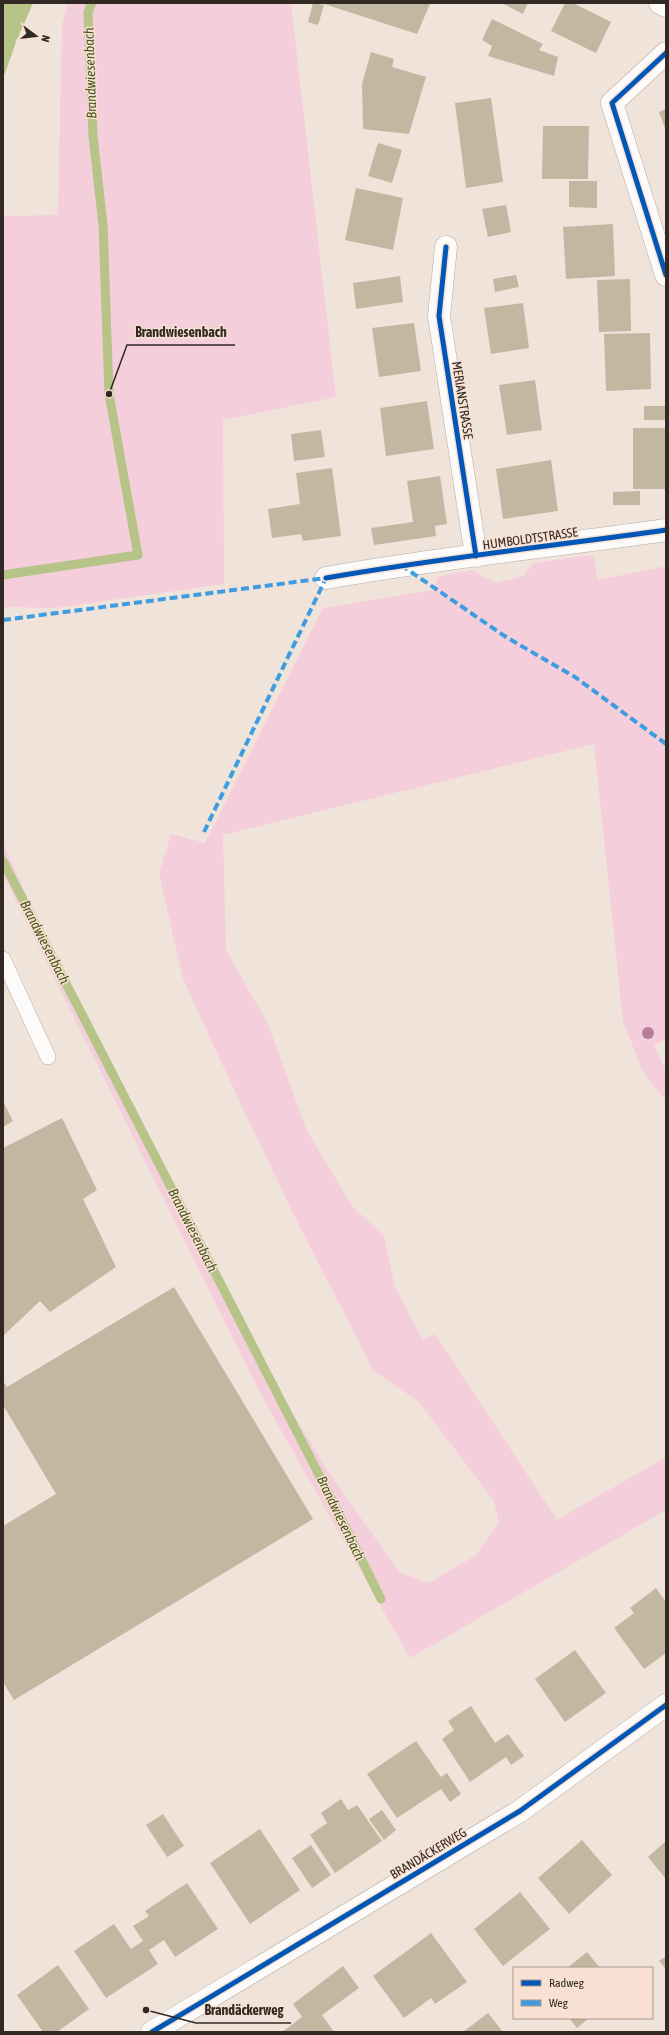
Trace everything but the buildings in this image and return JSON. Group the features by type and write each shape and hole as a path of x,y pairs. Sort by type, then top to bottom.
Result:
{"street":[{"path":"660,3 666,6"},
{"path":"666,53 612,103 666,275"},
{"name":"MERIANSTRASSE","path":"446,247 439,316 476,556"},
{"name":"HUMBOLDTSTRASSE","path":"326,578 401,565 666,530"},
{"name":"BRANDÄCKERWEG","path":"152,2032 520,1811 666,1705"}],"lane":[{"path":"3,959 48,1057"}],"shaded area":[{"path":"3,3 33,3 16,42 3,79"},
{"path":"68,3 291,3 336,397 223,420 224,584 55,608 3,607 3,216 58,215 62,24"},
{"path":"593,555 598,580 666,566 666,1039 654,1046 666,1070 666,1101 643,1072 623,1021 594,744 223,835 226,950 268,1024 307,1131 352,1206 384,1236 395,1287 423,1340 435,1334 557,1520 666,1457 666,1510 410,1658 260,1393 3,874 3,843 100,1058 228,1306 329,1473 400,1573 429,1583 475,1556 499,1523 494,1501 419,1402 373,1370 295,1217 183,979 159,873 171,834 205,843 323,608 433,590 438,577 471,570 496,583 523,576 534,563"}],"waterway":[{"name":"Brandwiesenbach","path":"3,575 138,555 109,394 103,225 93,136 88,12 92,3"},
{"name":"Brandwiesenbach","path":"3,861 332,1500 381,1599"}],"marked path":[{"path":"401,565 506,637 575,677 666,744"},
{"path":"3,620 326,578"},
{"path":"204,832 326,578"}],"cycle path":[{"path":"666,53 612,103 666,275"},
{"path":"446,247 439,316 476,556"},
{"path":"326,578 453,558 666,530"},
{"path":"152,2032 520,1811 666,1705"}],"place":[{"name":"Brandwiesenbach","path":"109,394"},
{"name":"Brandäckerweg","path":"146,2010"}]}
